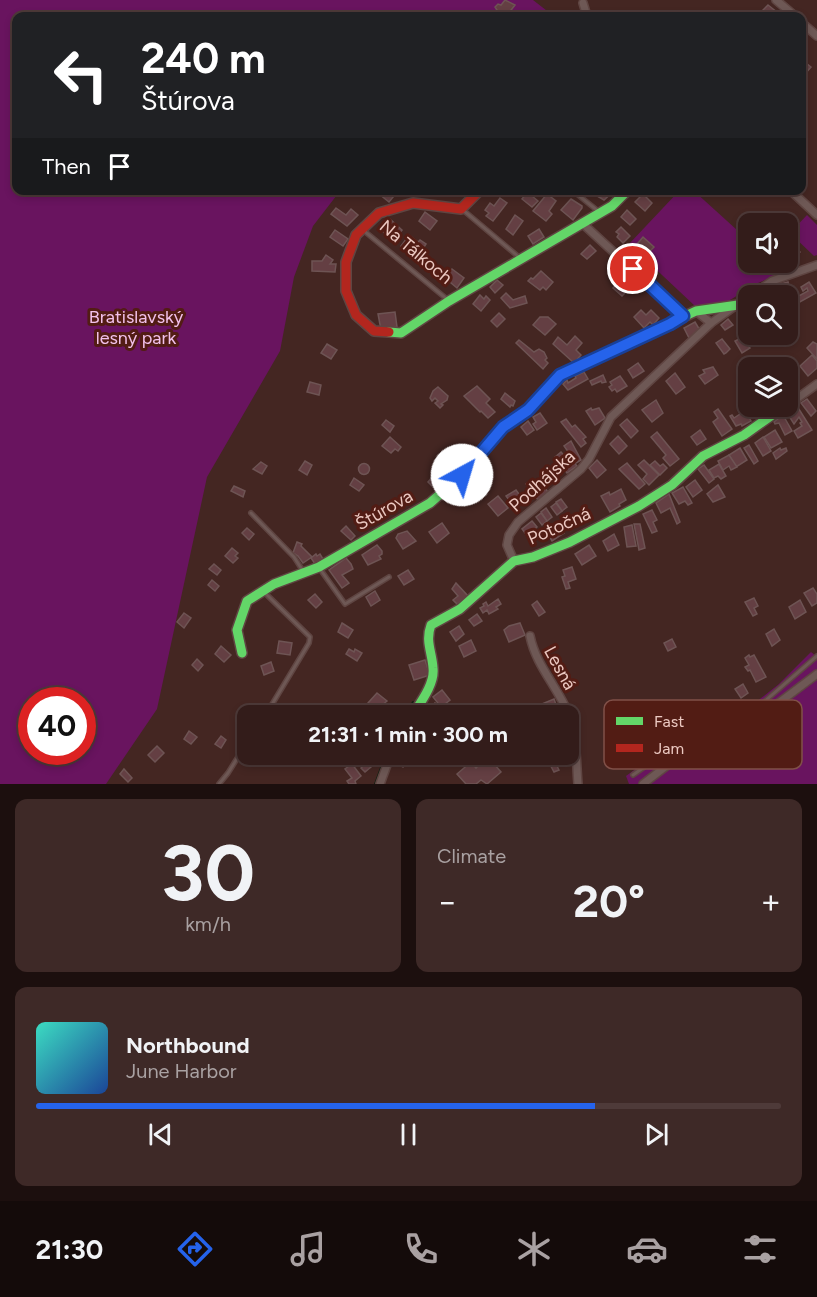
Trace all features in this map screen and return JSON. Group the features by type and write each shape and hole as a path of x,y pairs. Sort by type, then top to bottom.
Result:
{"street":[{"path":"776,0 790,12"},
{"path":"583,3 586,12"},
{"path":"461,209 475,195"},
{"name":"Na Tálkoch","path":"461,209 432,202 402,205 374,215 361,228 353,238 344,267 350,305 359,321 376,334 391,336 401,333 612,206 623,195"},
{"path":"795,195 817,215"},
{"path":"582,222 683,316"},
{"path":"766,285 817,265"},
{"path":"696,311 711,323 738,305"},
{"name":"Štúrova","path":"242,653 237,630 247,601 264,589 319,567 437,498 462,475 503,427 528,410 560,375 683,316 696,311 738,305"},
{"name":"Podhájska","path":"514,561 507,545 509,535 518,522 581,470 590,459 611,417 711,323"},
{"name":"Potočná","path":"798,397 817,384"},
{"name":"Potočná","path":"418,705 428,688 434,670 427,636 431,625 460,609 514,561 533,557 570,542 639,506 672,485 703,456 744,435 770,417"},
{"name":"Lesná","path":"530,636 532,651 540,667 553,684 569,716 577,745 578,784"},
{"path":"783,700 817,674"},
{"path":"380,784 387,765"},
{"path":"643,784 662,769"}],"lane":[{"path":"578,195 600,212"},
{"name":"Na Tálkoch","path":"461,209 522,259"},
{"name":"Na Tálkoch","path":"361,228 450,302"},
{"path":"251,513 294,557 303,573"},
{"path":"319,567 345,603 389,577"},
{"path":"264,589 267,596 310,637 272,705"},
{"path":"766,700 817,656"},
{"path":"219,784 237,759"},
{"path":"633,775 641,769"}],"green space":[{"name":"Bratislavský lesný park","path":"0,0 533,0 548,12 12,12 12,195 337,195 313,226 294,277 280,351 207,477 157,709 106,784 0,784"},
{"path":"675,195 698,195 738,231 738,273 782,273 755,285 738,285 738,295 725,303 695,306 629,244"},
{"path":"807,215 817,225 817,255 814,256 798,241 798,225"},
{"path":"811,652 817,657 817,784 629,784 626,776 636,769 802,769 802,700 759,700 779,684"}],"building":[{"path":"505,0 515,5 510,12 496,12 495,7 498,4 501,5"},
{"path":"768,5 777,12 763,12"},
{"path":"806,63 811,67 806,73"},
{"path":"380,195 394,196 389,202"},
{"path":"525,195 533,195 538,201 532,207 522,199"},
{"path":"546,195 556,201 549,211 552,214 546,221 533,211"},
{"path":"595,195 610,195 604,200"},
{"path":"644,195 652,203 645,211 635,202"},
{"path":"500,198 507,203 493,221 486,216 489,213 485,210 490,203 494,206"},
{"path":"571,199 582,206 573,220 561,210"},
{"path":"336,208 346,215 351,209 358,215 347,226 331,214"},
{"path":"627,210 636,219 630,225 621,217"},
{"path":"425,212 437,221 430,230 419,221"},
{"path":"515,215 523,221 513,235 506,229"},
{"path":"390,219 402,230 394,240 382,231"},
{"path":"621,227 630,236 623,243 617,237 619,234 616,232"},
{"path":"539,229 544,237 533,244 528,236"},
{"path":"335,230 348,239 343,246 330,237"},
{"path":"409,235 418,242 420,240 426,244 415,261 411,258 413,255 401,246"},
{"path":"643,237 654,247 649,252 638,243"},
{"path":"590,245 596,251 587,259 581,254"},
{"path":"326,255 333,260 330,264 336,264 335,272 312,271 312,261 322,261"},
{"path":"452,269 464,278 457,288 445,278"},
{"path":"541,271 553,282 546,290 543,287 540,290 528,281"},
{"path":"623,277 631,287 622,296 613,288"},
{"path":"497,280 503,285 495,293 490,287"},
{"path":"809,282 816,293 798,303 798,296 808,291 807,288 803,291 801,287"},
{"path":"506,293 513,300 525,296 527,303 510,308 501,298"},
{"path":"480,295 490,300 481,311 473,304"},
{"path":"641,310 646,315 651,310 659,318 653,325 650,322 644,328 634,317"},
{"path":"395,312 397,327 381,330 378,314"},
{"path":"499,313 505,319 497,327 491,321"},
{"path":"540,317 548,317 556,324 545,335 533,325"},
{"path":"728,319 733,325 725,330 721,325"},
{"path":"695,322 701,332 689,338 684,328"},
{"path":"575,336 582,343 576,350 581,355 574,363 553,344 558,337 567,345"},
{"path":"722,339 730,349 724,354 716,343"},
{"path":"519,340 534,352 539,349 544,352 548,363 543,369 516,343"},
{"path":"738,340 738,345 748,345 750,348 742,353 735,341"},
{"path":"813,342 817,344 817,359 807,348"},
{"path":"327,344 337,350 331,359 321,353"},
{"path":"812,355 817,361 817,368 808,376 800,366"},
{"path":"638,363 644,371 633,378 628,370"},
{"path":"713,367 718,375 705,384 699,376 705,373 703,370"},
{"path":"584,372 588,379 568,390 563,384 567,380 568,383 576,378 575,376"},
{"path":"675,373 685,387 676,394 666,381"},
{"path":"603,375 606,382 601,381 592,385 590,381"},
{"path":"620,376 627,386 617,392 615,389 612,391 609,387 612,385 610,382"},
{"path":"310,382 321,385 319,395 307,392"},
{"path":"477,386 490,399 486,403 495,412 488,418 464,396"},
{"path":"438,387 448,396 440,408 435,403 438,401 435,398 432,401 430,398"},
{"path":"505,393 515,401 513,406 510,407 501,399"},
{"path":"807,399 816,411 811,416 801,403"},
{"path":"656,400 663,413 652,422 642,410"},
{"path":"591,408 592,410 599,408 605,418 595,425 586,411"},
{"path":"798,408 812,430 798,438 794,431 802,426 799,417 794,424 790,417 798,417"},
{"path":"718,409 732,429 722,436 713,422 718,418 714,412"},
{"path":"540,413 547,423 537,430 533,424 536,422 533,417"},
{"path":"738,415 749,417 751,421 742,426 741,424 736,426 730,416 734,418"},
{"path":"784,417 792,431 785,435 779,423 774,422"},
{"path":"566,419 572,427 575,425 586,437 583,439 586,443 581,447 561,422"},
{"path":"627,419 638,431 631,438 620,425"},
{"path":"386,420 394,426 390,432 382,425"},
{"path":"528,421 534,430 527,435 521,427"},
{"path":"700,430 706,439 697,445 691,437"},
{"path":"775,430 782,442 771,448 764,437"},
{"path":"657,432 679,459 670,466 663,458 666,455 651,437"},
{"path":"618,436 627,446 619,454 610,444"},
{"path":"390,437 401,447 398,451 395,449 391,453 382,446"},
{"path":"763,437 771,451 763,456 755,443"},
{"path":"571,441 581,460 576,463 564,446"},
{"path":"749,445 758,461 754,464 744,448"},
{"path":"740,448 747,460 736,467 729,455"},
{"path":"780,448 781,450 786,448 787,451 776,459 773,453"},
{"path":"561,452 577,466 567,473 555,457"},
{"path":"729,455 737,467 731,470 729,466 723,470 718,461"},
{"path":"597,460 606,470 597,478 589,468"},
{"path":"644,460 659,475 649,485 643,479 647,474 638,465"},
{"path":"305,461 312,465 307,475 299,470"},
{"path":"655,461 667,468 660,475 650,465"},
{"path":"261,462 267,466 262,474 253,469"},
{"path":"627,463 645,484 639,489 619,469"},
{"path":"364,464 368,465 368,473 364,474 360,473 359,469 360,465"},
{"path":"719,464 726,476 721,479 718,476 714,478 709,470"},
{"path":"704,465 714,479 709,483 698,469"},
{"path":"434,475 441,481 433,487 428,482"},
{"path":"354,478 364,485 359,491 350,485"},
{"path":"532,480 540,491 545,488 548,492 538,500 526,484"},
{"path":"695,480 702,490 693,497 686,487"},
{"path":"718,485 725,497 713,502 707,494"},
{"path":"234,486 245,491 243,497 231,491"},
{"path":"683,487 692,503 688,505 685,501 679,504 672,493"},
{"path":"621,489 626,500 610,512 601,496 609,492 610,495"},
{"path":"516,490 524,501 515,508 506,496"},
{"path":"669,494 680,522 677,524 670,508 661,513 656,503"},
{"path":"498,496 508,508 498,516 488,504"},
{"path":"561,499 567,507 562,511 556,502"},
{"path":"556,503 562,511 557,515 551,507"},
{"path":"546,508 552,517 547,521 541,512"},
{"path":"652,510 657,520 653,522 657,531 652,533 643,514"},
{"path":"541,513 547,521 542,525 536,517"},
{"path":"532,521 537,527 536,531 528,537 522,529"},
{"path":"442,523 449,533 437,543 429,532"},
{"path":"557,524 564,533 552,541 546,531"},
{"path":"634,524 640,524 645,548 639,550"},
{"path":"632,525 636,546 627,547 624,527"},
{"path":"346,526 355,536 351,540 341,531"},
{"path":"247,528 254,534 249,540 242,533"},
{"path":"407,531 416,541 403,549 396,538 398,534"},
{"path":"614,534 619,545 608,551 603,541"},
{"path":"297,542 302,544 301,546 312,557 303,563 293,553"},
{"path":"377,545 382,551 379,556 381,559 368,565 362,555"},
{"path":"589,545 596,556 582,565 575,554"},
{"path":"232,548 238,553 235,556 238,558 233,563 225,556"},
{"path":"316,554 317,556 320,554 323,559 315,564 311,558"},
{"path":"346,558 353,569 342,575 349,583 342,588 329,570"},
{"path":"214,564 221,570 217,575 209,569"},
{"path":"572,567 576,579 568,582 570,588 566,589 562,577 565,576 563,570"},
{"path":"408,570 414,579 404,585 398,576"},
{"path":"212,580 219,586 215,591 208,585"},
{"path":"456,583 468,596 457,604 453,600 458,596 452,589"},
{"path":"813,588 817,594 817,603 812,606 804,593"},
{"path":"375,591 380,600 371,606 366,597"},
{"path":"315,594 322,602 316,608 308,600"},
{"path":"754,598 758,606 754,608 757,614 753,616 745,602"},
{"path":"498,599 501,604 496,607 498,609 489,614 487,610 483,613 480,608 484,606 483,604 486,602 488,606"},
{"path":"800,600 806,612 795,619 789,607"},
{"path":"537,601 545,612 539,616 532,605"},
{"path":"184,613 191,618 184,628 177,622"},
{"path":"477,614 482,621 474,626 469,620"},
{"path":"342,623 353,630 348,638 338,632"},
{"path":"520,623 525,635 509,642 504,630"},
{"path":"459,626 464,634 456,641 450,632"},
{"path":"774,629 780,640 772,646 766,634"},
{"path":"672,639 676,647 668,651 664,643"},
{"path":"471,640 476,651 464,657 459,646"},
{"path":"279,641 292,643 290,655 277,653"},
{"path":"221,646 231,655 224,662 215,654"},
{"path":"349,649 362,653 357,661 346,654"},
{"path":"749,655 750,657 754,655 766,677 756,682 750,670 748,671 745,667 749,665 745,658"},
{"path":"197,659 203,665 198,671 192,665"},
{"path":"425,660 430,675 414,680 409,665"},
{"path":"271,662 274,671 264,675 261,666"},
{"path":"743,684 748,693 741,698 735,689"},
{"path":"442,690 450,700 439,705 433,697"},
{"path":"377,693 387,701 382,705 367,705"},
{"path":"554,699 556,705 542,705"},
{"path":"189,731 197,737 191,744 184,739"},
{"path":"221,736 226,740 221,748 215,744"},
{"path":"157,746 164,753 155,762 148,755"},
{"path":"353,765 361,776 355,781 356,784 349,784 347,781 352,778 345,769"},
{"path":"365,765 373,765 365,772 361,768"},
{"path":"468,765 474,765 476,768 479,765 495,765 501,772 487,784 481,780 476,784 466,784 457,774"},
{"path":"550,765 556,765 559,770 554,772"},
{"path":"124,769 132,778 128,782 120,774"}],"waterway":[{"path":"375,784 382,765"}],"traffic: fast":[{"path":"389,332 401,333 449,301 612,206 623,195"},
{"path":"242,653 237,630 247,601 274,584 319,567 430,503 462,475 503,427 528,410 560,375 696,311 738,305"},
{"path":"419,705 433,674 429,646 431,625 460,609 514,561 533,557 570,542 639,506 672,485 703,456 744,435 769,417"}],"traffic: jam":[{"path":"389,332 374,331 356,315 346,291 346,262 356,235 379,213 413,203 461,209 475,195"}],"route":[{"path":"462,475 503,427 533,406 560,375 683,316 633,269"}]}
